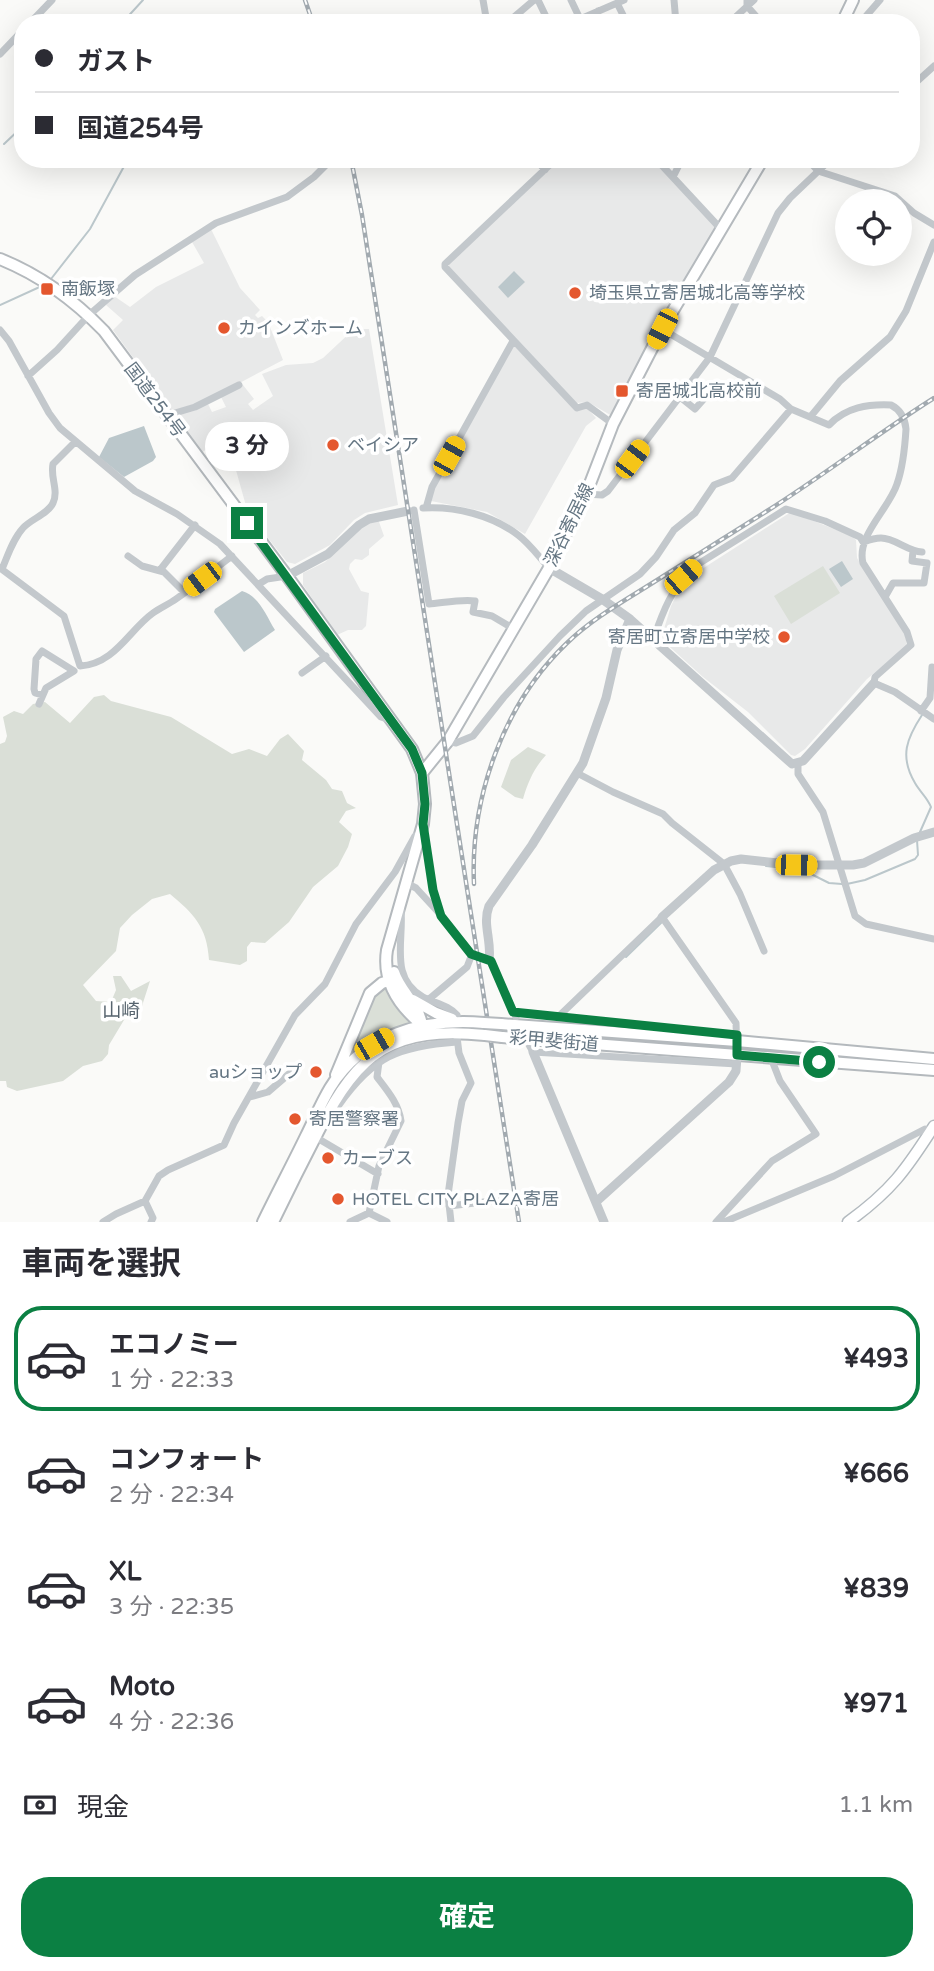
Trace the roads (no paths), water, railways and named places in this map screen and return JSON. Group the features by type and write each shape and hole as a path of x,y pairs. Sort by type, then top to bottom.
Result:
{"main road":[{"name":"深谷寄居線","path":"422,773 448,741 548,568 586,494 613,424 662,329 757,168"},
{"name":"国道254号","path":"0,259 47,282 89,315 104,331 412,749 422,773 425,804 423,824 386,957 392,979"},
{"path":"392,979 419,1012 423,1030"},
{"path":"392,979 403,1008 423,1030"},
{"path":"330,1087 370,993 375,987 392,979"},
{"path":"411,999 436,1013 460,1018"},
{"name":"彩甲斐街道","path":"263,1222 312,1135 333,1102 348,1086 355,1072 387,1047 423,1030 460,1018 484,1023 737,1038 916,1063 934,1070"},
{"name":"彩甲斐街道","path":"273,1222 330,1087 356,1058 374,1044 405,1029 737,1060 771,1058 916,1063 934,1059"},
{"path":"848,1222 877,1201 898,1180 932,1128"}],"street":[{"path":"39,14 52,0"},
{"path":"518,14 536,0"},
{"path":"868,14 880,0"},
{"path":"593,14 621,1"},
{"path":"0,54 14,39"},
{"path":"920,79 934,66"},
{"path":"28,376 57,350 89,315 135,275 216,223 287,197 323,168"},
{"path":"664,168 720,228"},
{"path":"673,177 678,168"},
{"path":"815,168 895,196 914,213 934,225"},
{"path":"586,494 602,495 608,492 710,357 778,213 821,168"},
{"path":"545,170 444,264 444,267 577,408 587,405 613,424"},
{"path":"811,416 840,381 890,337 906,311 934,242"},
{"path":"662,329 780,399 791,409 829,425 842,412 850,409 891,405 900,412 906,422 896,487 863,542 861,555 863,563 907,632 911,645 875,677 874,683 798,764 798,774 823,812 855,916 859,920 934,939"},
{"path":"0,330 55,422 75,442 135,492 195,525 220,544 381,716 393,721"},
{"path":"426,508 432,487 513,341"},
{"path":"168,418 239,385"},
{"path":"680,397 695,409 703,400"},
{"path":"448,741 456,743 473,736 538,658 586,611 645,569 674,530 695,513 708,491 717,483 732,478 791,409"},
{"path":"75,442 53,464 52,477 56,489 53,503 22,529 1,568 65,616 77,668"},
{"path":"259,584 267,579 286,576 328,554 369,519 411,510 444,508 496,522 522,538 548,568 602,599 630,619 788,761 798,764"},
{"path":"653,640 672,591 683,577 695,566 786,509 825,521 860,537 863,542"},
{"path":"411,510 429,604 475,601 473,612 492,616 514,629"},
{"path":"160,570 195,525"},
{"path":"863,542 880,537 887,538 917,552 912,561 926,564 924,583 893,583 885,597"},
{"path":"128,556 142,565 160,570 184,592"},
{"path":"39,704 51,684 77,668 92,665 115,650 152,614 232,556"},
{"path":"630,619 617,650 606,698 577,773 489,906 485,917 491,950 489,960 514,1015 559,1016 737,1038"},
{"path":"42,695 35,693 34,689 36,659 42,651 77,668"},
{"path":"302,673 326,656"},
{"path":"921,711 930,698 932,667 934,668"},
{"path":"874,683 895,692 934,719"},
{"path":"577,773 663,814 724,864 764,951"},
{"path":"423,824 433,890 441,916"},
{"path":"559,1016 662,917 724,864 741,859 796,865 839,866 863,863 907,840 933,834"},
{"path":"103,1222 145,1202 159,1176 168,1170 224,1145 295,1014 324,984 356,924 395,872 415,836 419,837"},
{"path":"406,883 416,888 471,954 489,960"},
{"path":"400,903 402,921 399,958 407,983 417,993 447,1007 460,1018"},
{"path":"596,1202 729,1082 736,1071 736,1023 662,917"},
{"path":"428,1000 467,967 471,954"},
{"path":"348,1086 391,1055 416,1046 457,1039 471,1083 462,1101 449,1206 451,1222"},
{"path":"604,1222 531,1047 737,1060"},
{"path":"716,1222 772,1161 816,1134 780,1081 771,1058"},
{"path":"369,1213 383,1154 401,1121 400,1112 392,1096 377,1077 379,1062"},
{"path":"250,1097 268,1092 290,1073"},
{"path":"724,1222 834,1176 925,1129 932,1128"},
{"path":"312,1135 378,1174"},
{"path":"449,1206 500,1200"},
{"path":"145,1202 153,1218 151,1222"},
{"path":"350,1222 369,1213"},
{"path":"369,1213 387,1222"}],"waterway":[{"path":"130,14 143,0"},
{"path":"4,144 14,135"},
{"path":"51,279 90,229 123,168"},
{"path":"0,305 44,285"},
{"path":"920,832 931,807 910,773 906,756 912,732 922,715"},
{"path":"847,884 865,880 915,859 918,855 917,840"},
{"path":"766,866 803,870 829,883 842,884"},
{"path":"626,957 663,921"}],"railway":[{"path":"305,0 310,14"},
{"path":"353,168 519,1222"},
{"path":"474,884 478,818 495,753 525,694 567,643 609,610 788,497 934,398"}],"place":[{"name":"南飯塚","path":"47,289"},
{"name":"埼玉県立寄居城北高等学校","path":"575,293"},
{"name":"カインズホーム","path":"224,328"},
{"name":"寄居城北高校前","path":"622,391"},
{"name":"ベイシア","path":"333,445"},
{"name":"寄居町立寄居中学校","path":"784,637"},
{"name":"auショップ","path":"316,1072"},
{"name":"寄居警察署","path":"295,1119"},
{"name":"カーブス","path":"328,1158"},
{"name":"HOTEL CITY PLAZA寄居","path":"338,1199"}],"district":[{"name":"山崎","path":"121,1010"}]}
